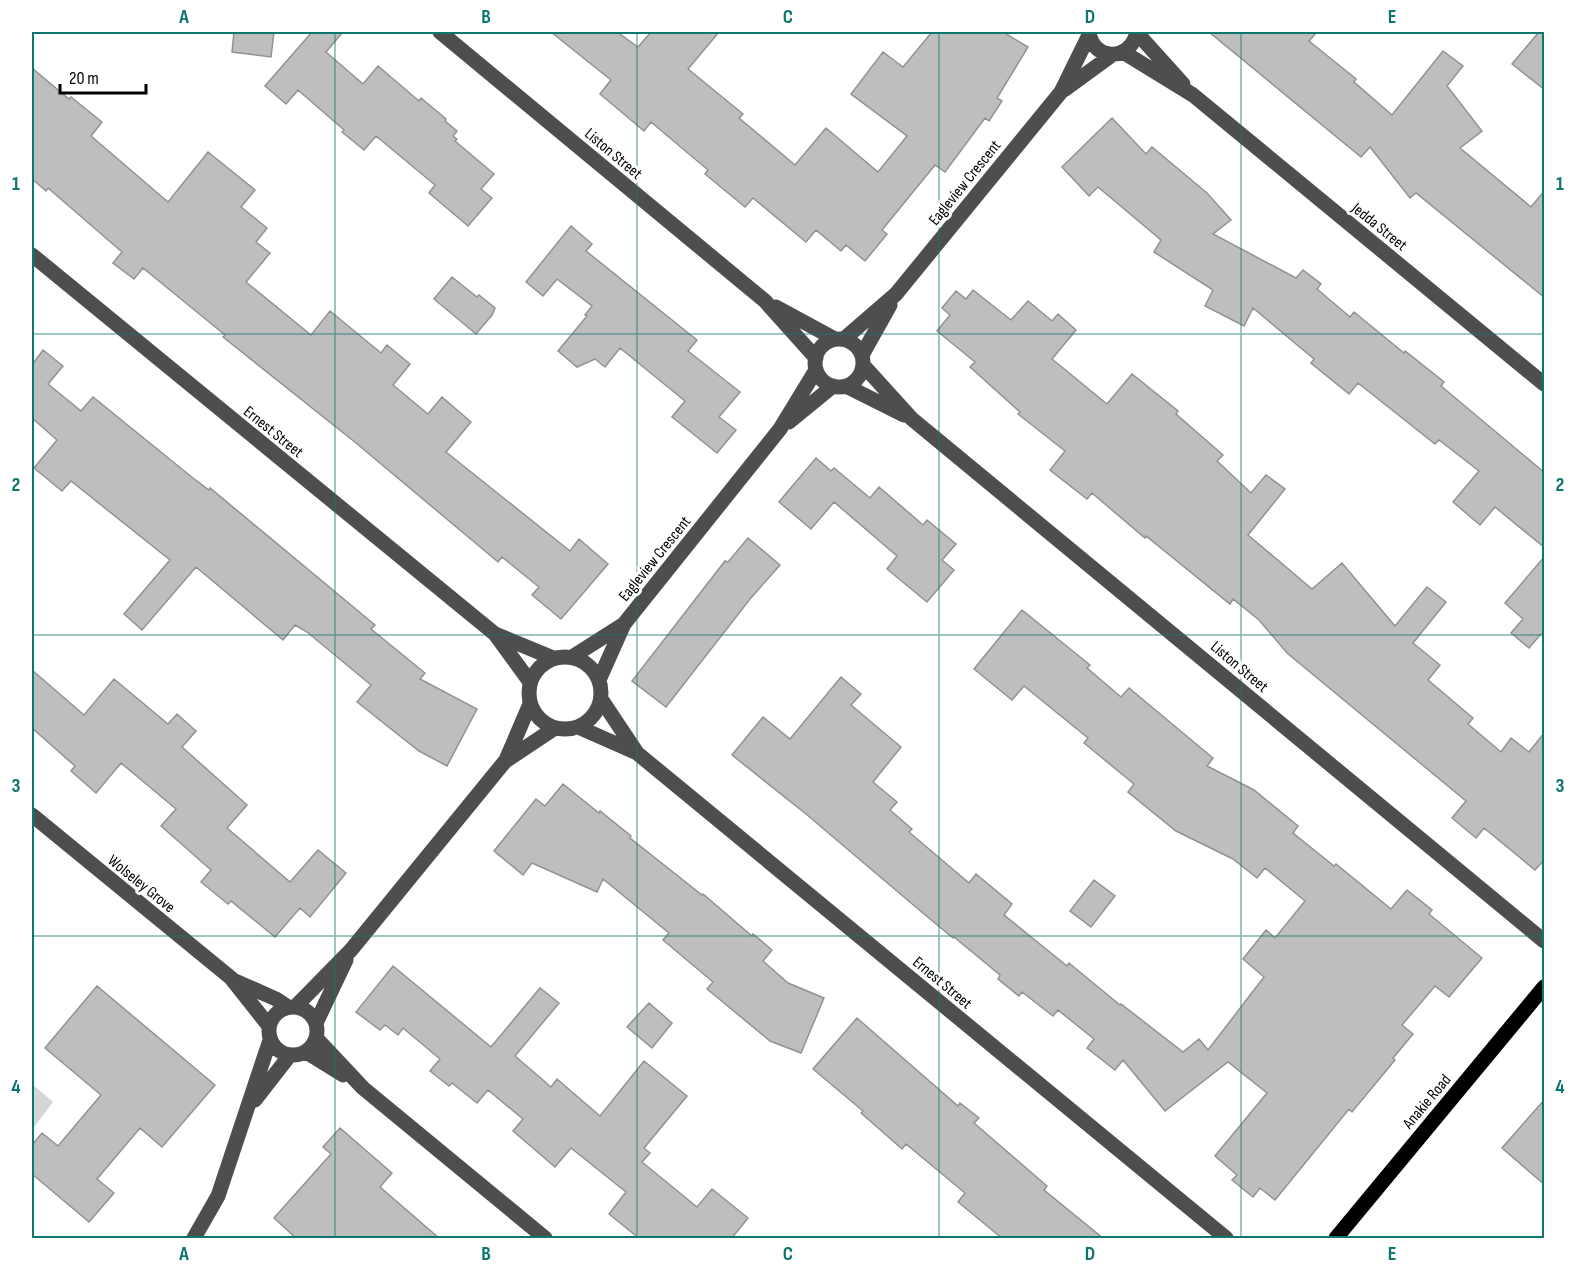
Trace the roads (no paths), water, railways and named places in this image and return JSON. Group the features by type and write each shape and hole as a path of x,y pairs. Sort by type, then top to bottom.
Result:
{"main road":[{"name":"Anakie Road","path":"1336,1239 1545,987"}],"street":[{"name":"Liston Street","path":"440,32 765,301 816,364"},
{"name":"Eagleview Crescent","path":"1061,92 1135,41 1137,32"},
{"name":"Jedda Street","path":"1137,32 1193,95 1545,384"},
{"name":"Eagleview Crescent","path":"862,360 896,294 1061,92 1089,33"},
{"name":"Jedda Street","path":"1089,33 1098,49 1118,53 1193,95"},
{"name":"Ernest Street","path":"32,255 495,634 530,682"},
{"name":"Eagleview Crescent","path":"839,339 896,294"},
{"name":"Liston Street","path":"765,301 839,339"},
{"path":"839,339 852,342 862,360 858,378 840,386 826,383 816,364 822,346 839,339"},
{"name":"Liston Street","path":"862,360 912,419 1545,941"},
{"name":"Eagleview Crescent","path":"599,680 624,624 780,429 816,364"},
{"name":"Liston Street","path":"840,386 912,419"},
{"name":"Eagleview Crescent","path":"780,429 840,386"},
{"name":"Eagleview Crescent","path":"572,657 624,624"},
{"name":"Ernest Street","path":"495,634 553,658"},
{"path":"194,1239 218,1196 248,1108 275,1014 291,1007 351,950 506,760 530,704 530,682 543,663 553,658 572,657 584,661 599,680 601,699 597,711 578,727 555,728 544,723 530,704"},
{"name":"Ernest Street","path":"601,699 637,753"},
{"name":"Ernest Street","path":"578,727 637,753 1226,1239"},
{"path":"506,760 555,728"},
{"name":"Wolseley Grove","path":"32,815 231,978 291,1007"},
{"path":"306,1052 351,950"},
{"name":"Wolseley Grove","path":"231,978 270,1033"},
{"path":"291,1007 308,1012 316,1031 363,1088"},
{"path":"270,1033 279,1050 290,1055 306,1052 363,1088 545,1239"},
{"path":"248,1108 290,1055"}]}
